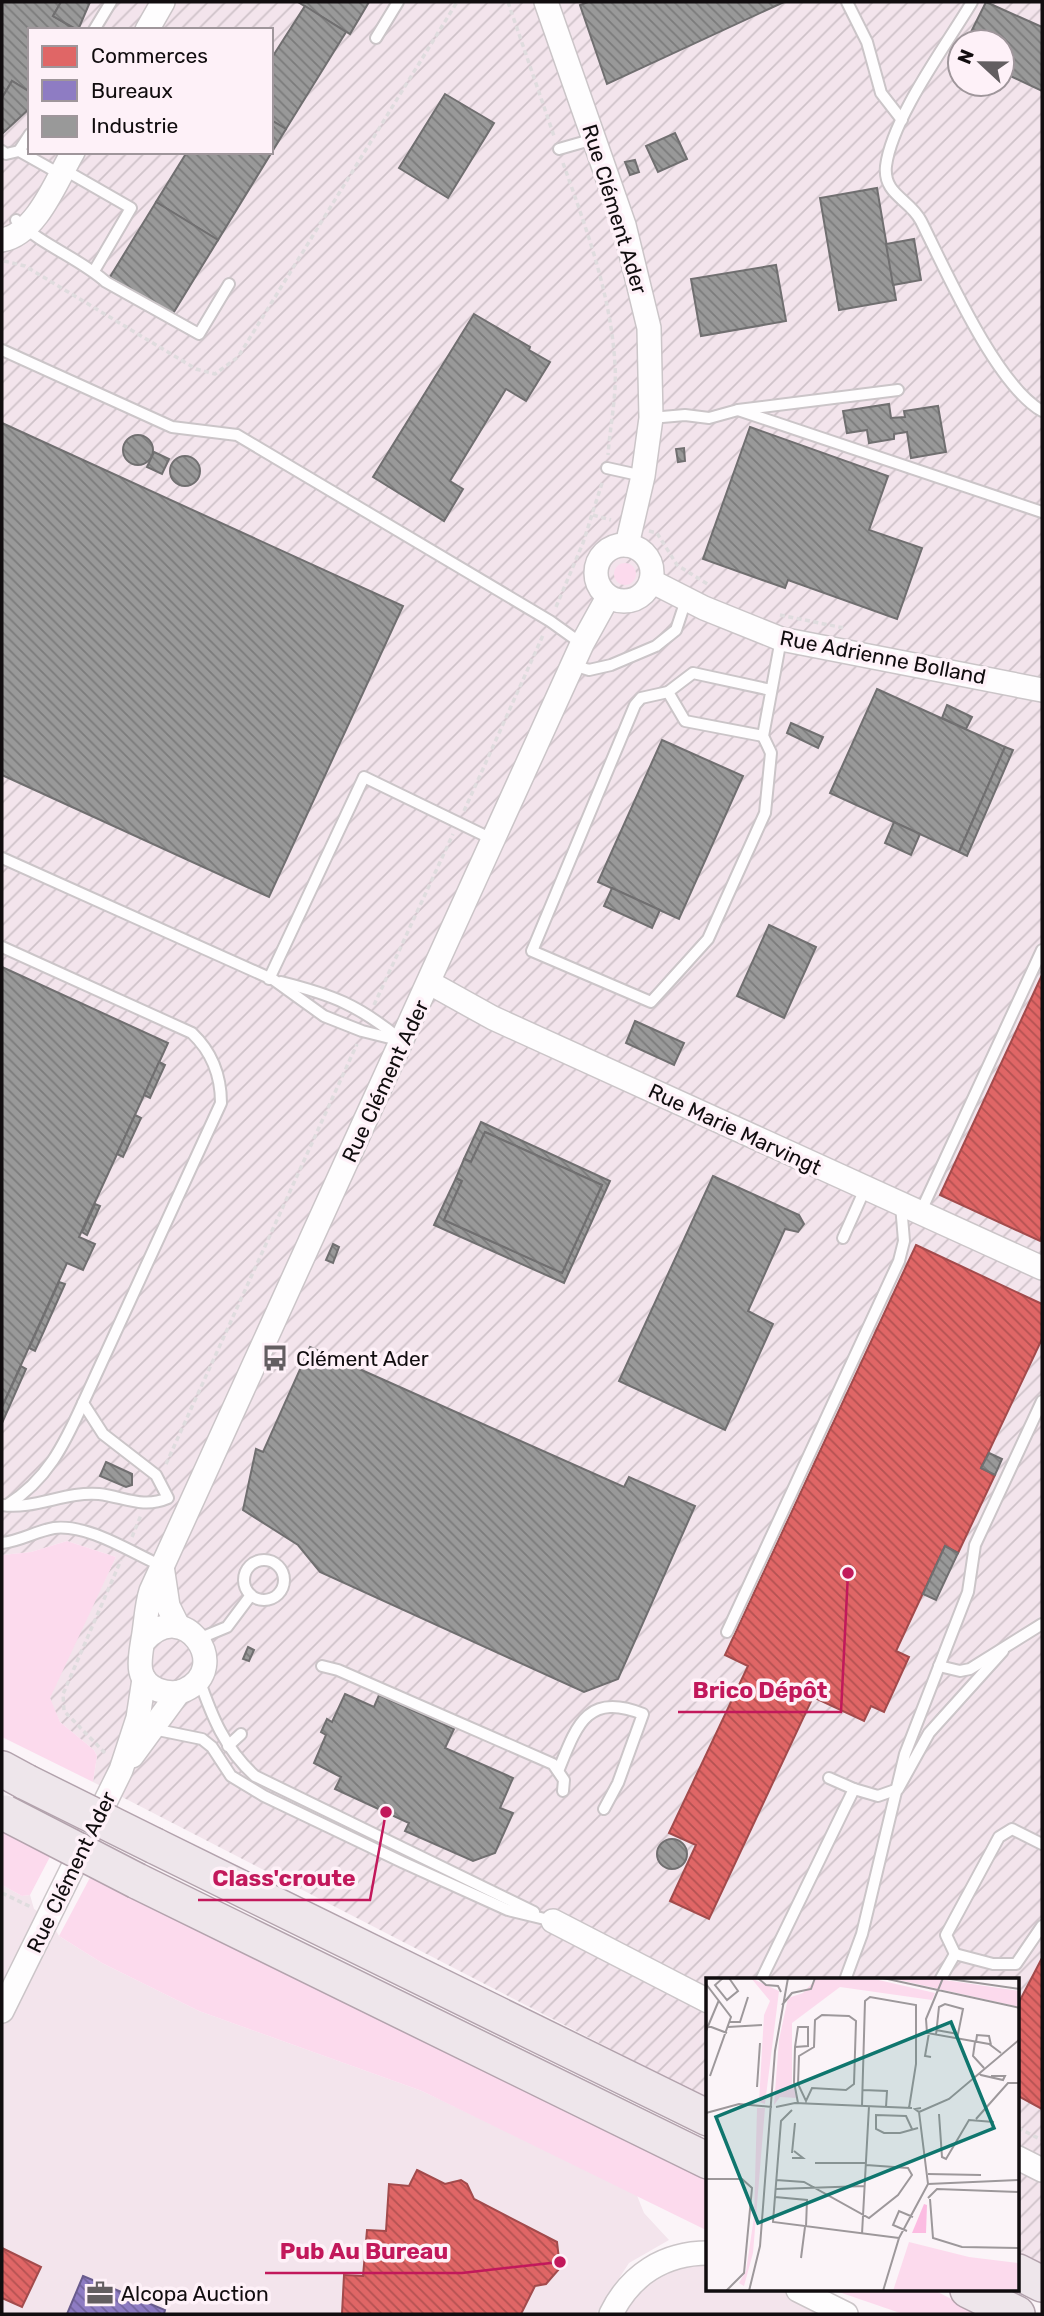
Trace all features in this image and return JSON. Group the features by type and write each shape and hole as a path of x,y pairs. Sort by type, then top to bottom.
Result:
{"main road":[{"path":"14,1775 706,2117"},
{"path":"3,1812 137,1881 706,2160"},
{"path":"1020,2273 1042,2284"},
{"path":"972,2292 1017,2314"}],"street":[{"name":"Rue Clément Ader","path":"546,2 639,279 649,328 651,418 643,475 630,536"},
{"path":"147,28 160,3"},
{"path":"2,240 14,226 53,194 64,168"},
{"path":"630,536 647,558 651,581 642,596 634,600 616,601 608,597 597,582 598,564 609,549 630,536"},
{"name":"Rue Adrienne Bolland","path":"651,581 686,600 780,639 1042,690"},
{"name":"Rue Clément Ader","path":"2,2011 121,1770 138,1718 144,1679 138,1661 143,1642 146,1607 162,1566 178,1503 430,983 578,654 608,597"},
{"name":"Rue Marie Marvingt","path":"430,983 493,1018 1042,1268"},
{"path":"162,1566 168,1606 178,1626 198,1639 205,1659 199,1678"},
{"path":"143,1642 158,1629 178,1626"},
{"name":"Rue Clément Ader","path":"121,1770 179,1692 199,1678"},
{"path":"144,1679 160,1691 179,1692"},
{"path":"553,1921 706,2000"},
{"path":"1020,2159 1042,2170"},
{"path":"611,2314 635,2279 663,2260 691,2253 706,2253"},
{"path":"802,2292 846,2314"}],"lane":[{"path":"95,28 111,2"},
{"path":"376,38 398,2"},
{"path":"847,2 867,42 881,93 901,120"},
{"path":"972,2 901,120 887,163 886,180 893,193 918,215 962,303 1012,387 1028,403 1042,411"},
{"path":"19,151 28,137"},
{"path":"559,149 594,139"},
{"path":"2,151 6,154 19,151 64,168 131,208 94,271"},
{"path":"14,226 199,334 229,284"},
{"path":"2,350 172,427 237,435 550,621 589,670 611,665 656,646 676,630 686,600"},
{"path":"651,418 685,415 709,418 738,410 898,390"},
{"path":"738,410 1042,512"},
{"path":"607,468 643,475"},
{"path":"771,690 693,673 668,692 641,698 635,705 532,951 651,1002 708,939 765,813 771,753 763,736 780,639"},
{"path":"668,692 685,721 763,736"},
{"path":"272,979 364,777 494,840"},
{"path":"2,858 272,979 333,995 370,1015 402,1041"},
{"path":"2,947 192,1033 205,1048 216,1070 221,1090 217,1116 66,1441 34,1486 3,1506"},
{"path":"727,1632 899,1261 911,1207 1042,950"},
{"path":"272,979 324,1016 362,1031 402,1041"},
{"path":"843,1238 865,1189"},
{"path":"846,1978 862,1934 905,1754 968,1592 975,1545 1042,1401"},
{"path":"83,1404 103,1434 159,1479 178,1503"},
{"path":"3,1506 98,1494 147,1503 178,1503"},
{"path":"2,1543 14,1542 50,1529 70,1527 162,1566"},
{"path":"198,1639 228,1628 251,1595"},
{"path":"939,1666 960,1671 970,1669 1003,1651 1042,1624"},
{"path":"829,1778 878,1796 898,1789 929,1733 1003,1651"},
{"path":"322,1666 351,1676 559,1769 564,1780 563,1791"},
{"path":"199,1678 210,1712 228,1746 236,1760 255,1776 553,1921"},
{"path":"559,1769 573,1731 599,1709 619,1704 643,1714 618,1783 604,1809"},
{"path":"153,1729 202,1739 212,1747 231,1776 264,1796 508,1910 553,1921"},
{"path":"228,1746 241,1734"},
{"path":"264,1796 272,1783"},
{"path":"762,1978 854,1789"},
{"path":"1042,1844 1012,1829 999,1837 946,1935 955,1954 993,1964 1016,1964 1042,1926"},
{"path":"941,1978 955,1954"}],"path":[{"path":"2,261 25,266 196,369 215,374 238,357 457,2"},
{"path":"370,1015 550,621 593,514 607,468 615,366 609,320 595,253 508,2"},
{"path":"593,514 630,536 657,533 677,565 718,591"},
{"path":"773,613 854,630"},
{"path":"159,1479 362,1031"},
{"path":"121,1770 110,1763 100,1746 68,1717 62,1704 74,1662 147,1503"},
{"path":"2,1893 49,1918"},
{"path":"1020,2129 1042,2140"}],"shaded area":[{"path":"2,2 1042,2 1042,2268 1020,2257 1020,1978 706,1978 706,2098 93,1782 97,1756 94,1750 60,1722 50,1698 116,1557 67,1541 31,1552 2,1555"},
{"path":"625,563 633,566 636,574 633,582 625,585 617,582 614,574 617,566"},
{"path":"67,1541 116,1557 50,1698 60,1722 94,1750 97,1756 93,1782 2,1737 2,1555 31,1552"},
{"path":"2,1826 53,1851 30,1895 22,1896 2,1885"},
{"path":"93,1872 706,2177 706,2230 422,2091 199,2011 102,1963 59,1936"},
{"path":"2,1885 22,1896 30,1895 34,1909 49,1918 59,1936 102,1963 199,2011 422,2091 636,2193 644,2213 669,2240 629,2263 596,2314 2,2314"},
{"path":"706,2254 706,2292 802,2292 846,2314 611,2314 635,2279"},
{"path":"839,2292 938,2292 980,2314 903,2314"}],"building: Commerces":[{"path":"1042,975 1042,1235 1040,1241 940,1195"},
{"path":"916,1245 1042,1304 1042,1339 981,1468 995,1475 958,1553 945,1546 896,1651 909,1657 884,1712 871,1706 864,1721 813,1697 709,1919 670,1901 696,1845 669,1833 748,1666 725,1655"},
{"path":"1042,1958 1042,2109 1020,2097 1020,2000"},
{"path":"417,2170 445,2184 461,2180 467,2184 474,2199 557,2242 560,2268 546,2284 535,2286 521,2314 342,2314 344,2275 363,2276 367,2230 386,2231 389,2184 409,2186"},
{"path":"2,2248 41,2267 22,2307 2,2298"}],"building: Bureaux":[{"name":"Alcopa Auction","path":"83,2276 165,2310 164,2314 67,2314"}],"building: Industrie":[{"path":"2,2 61,2 53,16 73,28 28,28 28,91 12,81 2,98"},
{"path":"61,2 90,2 79,28 53,16"},
{"path":"298,2 369,2 350,34"},
{"path":"588,2 784,2 607,84 580,5"},
{"path":"986,2 1042,27 1042,91 1016,79 1016,28 973,28"},
{"path":"305,6 346,32 286,129 273,121 273,56"},
{"path":"12,81 28,91 28,110 2,134 2,98"},
{"path":"445,94 494,123 448,198 399,168"},
{"path":"273,121 286,129 273,150"},
{"path":"675,133 687,159 658,172 646,146"},
{"path":"186,154 271,154 218,240 156,202"},
{"path":"635,160 639,172 630,175 625,162"},
{"path":"877,188 896,300 839,310 820,198"},
{"path":"156,202 218,240 172,315 110,277"},
{"path":"914,239 921,280 893,285 886,244"},
{"path":"776,265 786,321 701,336 691,279"},
{"path":"474,314 550,362 526,401 506,389 450,481 463,489 444,521 373,477"},
{"path":"889,404 891,418 905,417 904,411 938,406 946,452 911,458 907,432 894,434 894,439 869,443 867,430 847,433 843,411"},
{"path":"2,423 403,606 269,897 2,775"},
{"path":"750,427 888,476 869,530 922,548 897,619 788,580 785,588 703,559"},
{"path":"138,435 149,439 153,450 149,461 138,465 127,461 123,450 127,439"},
{"path":"684,448 685,461 678,462 676,449"},
{"path":"154,452 169,459 162,474 147,467"},
{"path":"185,456 196,460 200,471 196,482 185,486 174,482 170,471 174,460"},
{"path":"877,689 1005,747 959,852 830,793"},
{"path":"947,705 972,717 966,729 942,718"},
{"path":"791,723 823,737 818,748 787,733"},
{"path":"662,740 743,776 679,919 598,882"},
{"path":"1005,747 1013,750 967,856 959,852"},
{"path":"894,822 920,834 911,855 885,843"},
{"path":"612,888 660,910 652,928 604,906"},
{"path":"769,925 816,947 784,1018 737,996"},
{"path":"2,967 168,1043 79,1237 95,1244 83,1270 67,1263 2,1407"},
{"path":"635,1021 684,1043 674,1065 626,1043"},
{"path":"159,1062 165,1065 150,1098 144,1095"},
{"path":"135,1115 141,1118 123,1157 117,1154"},
{"path":"481,1122 610,1181 564,1283 434,1225 456,1178 462,1181 444,1220 562,1273 602,1185 485,1132 471,1162 464,1159"},
{"path":"485,1132 602,1185 562,1273 444,1220 462,1181 456,1178 464,1159 471,1162"},
{"path":"713,1176 799,1215 804,1224 798,1232 785,1229 748,1311 773,1324 725,1430 619,1381"},
{"path":"95,1204 100,1206 87,1235 82,1232"},
{"path":"333,1244 339,1247 333,1263 326,1260"},
{"path":"59,1282 65,1284 35,1351 29,1348"},
{"path":"310,1347 624,1487 629,1477 695,1506 618,1679 584,1692 320,1572 298,1545 243,1510 256,1449 263,1452"},
{"path":"21,1366 26,1369 2,1423 2,1407"},
{"path":"989,1453 1002,1459 995,1475 981,1468"},
{"path":"106,1462 132,1474 132,1485 126,1487 100,1476"},
{"path":"945,1546 958,1553 936,1600 923,1594"},
{"path":"248,1647 254,1650 249,1661 243,1659"},
{"path":"345,1694 374,1707 379,1695 454,1729 445,1748 513,1778 500,1808 513,1813 495,1853 473,1861 405,1831 409,1823 335,1789 341,1777 314,1763 326,1735 321,1732 327,1719 332,1722"},
{"path":"672,1839 683,1843 687,1854 683,1865 672,1869 661,1865 657,1854 661,1843"}],"place":[{"name":"Clément Ader","path":"275,1358"},
{"name":"Brico Dépôt","path":"848,1573"},
{"name":"Class'croute","path":"386,1812"},
{"name":"Pub Au Bureau","path":"560,2262"},
{"name":"Alcopa Auction","path":"100,2293"}]}
